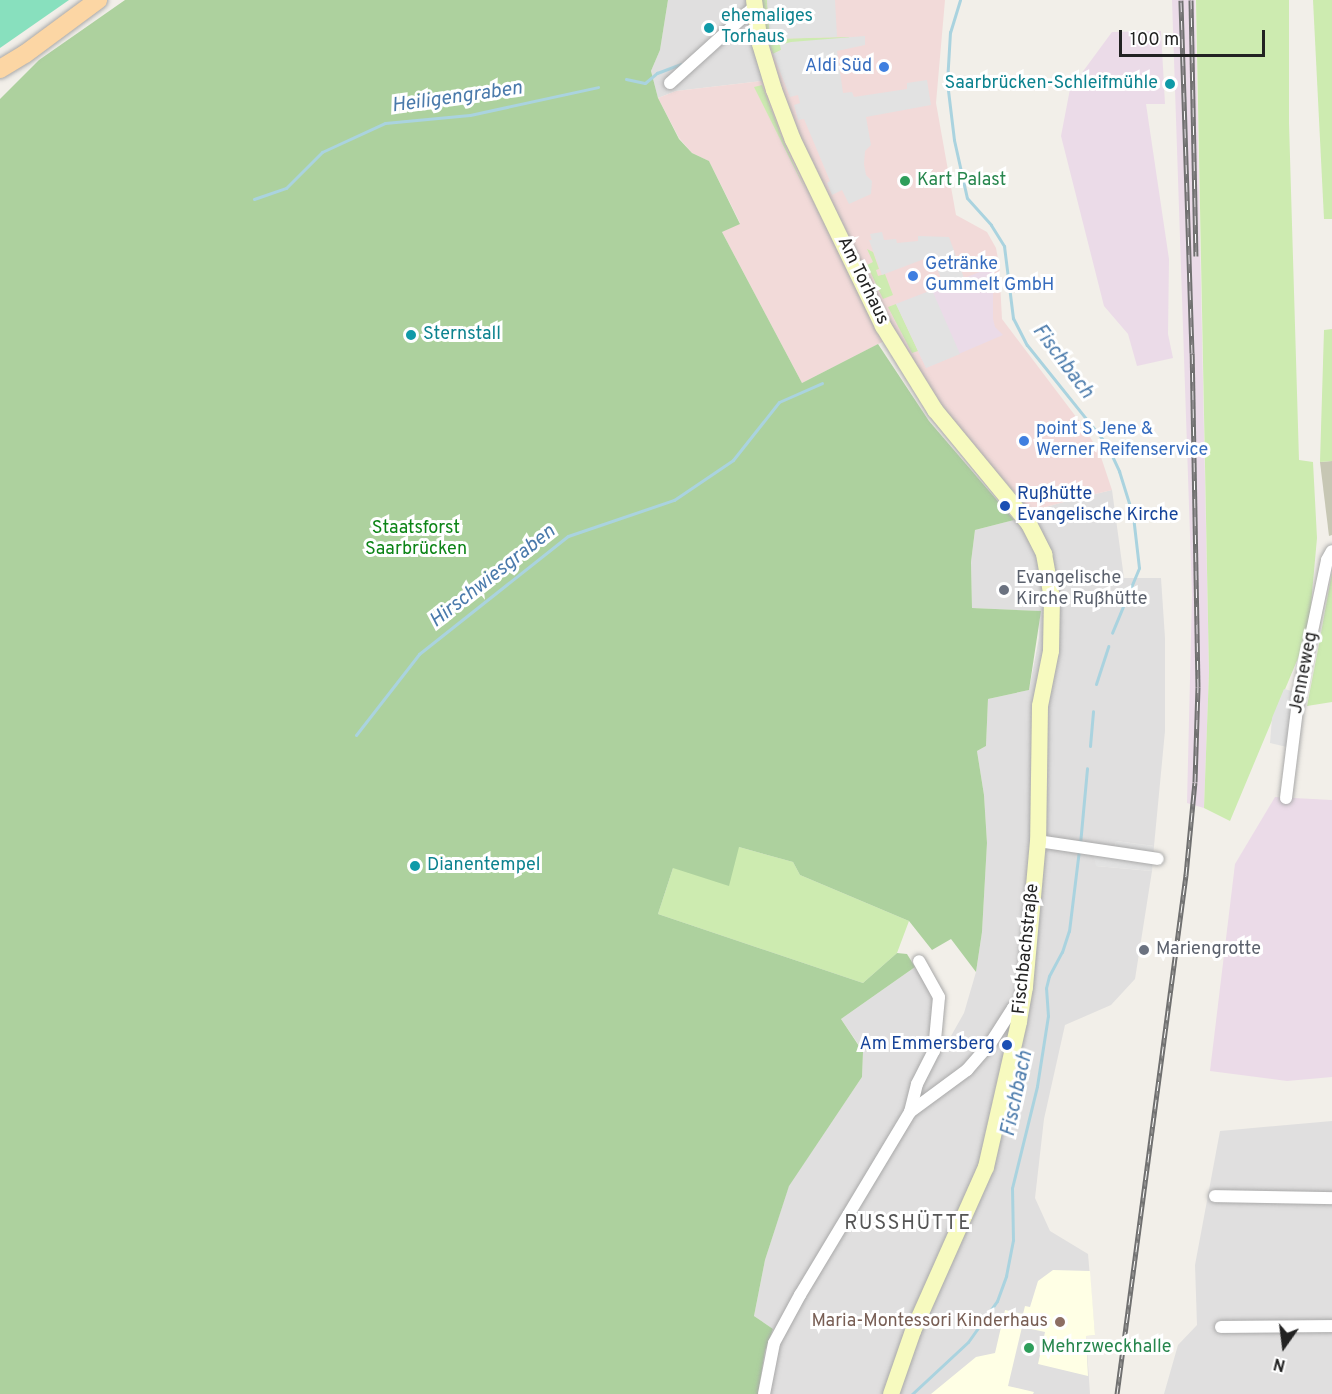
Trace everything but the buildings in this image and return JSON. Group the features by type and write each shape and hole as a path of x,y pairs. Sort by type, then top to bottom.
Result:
{"main road":[{"path":"0,69 25,54 98,0"},
{"name":"Am Torhaus","path":"754,4 760,44 793,140 883,326 936,410 1029,524"},
{"path":"0,84 25,54"},
{"name":"Fischbachstraße","path":"891,1394 913,1330 986,1167 1023,1004 1038,841 1040,706 1051,651 1052,598 1044,554 1029,524"}],"street":[{"name":"Am Torhaus","path":"670,83 754,4"},
{"name":"Jenneweg","path":"1286,798 1299,693 1326,560 1332,551"},
{"path":"1038,841 1158,859"},
{"path":"764,1394 774,1343 785,1320 910,1112 917,1084 934,1051 938,1022 936,989 919,961"},
{"path":"910,1112 967,1070 990,1044 1013,1008 1023,1004"},
{"path":"1215,1196 1332,1198"},
{"path":"1221,1328 1332,1326"}],"shaded area":[{"path":"668,0 760,0 779,79 676,91 658,98 651,71 660,50"},
{"path":"760,0 945,0 936,103 956,215 987,232 996,248 999,264 1002,319 1086,430 1100,454 1112,490 1083,497 1081,489 1063,493 1064,502 1031,511 964,435 919,374 898,334 802,383 722,232 740,223 709,161 692,153 679,138 658,98 676,91 778,79 765,39"},
{"path":"767,0 835,0 837,37 770,39"},
{"path":"1172,0 1195,0 1209,672 1204,808 1187,803 1192,595"},
{"path":"1161,31 1165,104 1146,104 1169,259 1168,334 1173,358 1137,366 1128,334 1104,306 1061,136 1070,89 1112,32"},
{"path":"865,36 865,45 837,51 843,93 852,92 854,97 907,89 907,83 927,80 931,105 866,117 871,145 865,151 864,164 866,175 872,181 871,194 849,204 842,190 832,195 827,183 830,181 804,119 798,120 794,105 800,103 798,95 790,97 773,54 781,50 780,45 791,42"},
{"path":"882,232 884,240 896,239 897,243 918,241 918,236 949,237 964,278 944,286 932,256 882,275 869,240 872,240 870,234"},
{"path":"993,267 993,319 995,327 1003,335 926,368 896,304"},
{"path":"932,290 960,354 926,368 896,304"},
{"path":"1332,461 1332,535 1329,536 1320,462"},
{"path":"1081,489 1083,497 1112,490 1124,578 1161,578 1165,638 1165,731 1154,846 1116,841 1114,852 1096,866 1152,871 1135,979 1111,1005 1065,1025 1044,1119 1035,1198 1050,1231 1088,1254 1095,1335 1086,1336 1090,1394 758,1394 765,1351 773,1329 754,1316 765,1260 789,1185 862,1077 863,1051 841,1019 915,967 932,993 935,1008 933,1035 951,1036 964,1013 976,972 982,932 987,843 984,795 977,751 986,746 988,699 1029,690 1039,638 1040,611 972,608 971,562 975,530 1014,520 1031,511 1064,502 1062,494"},
{"path":"1284,689 1299,693 1291,748 1270,743 1272,718"},
{"path":"1275,797 1332,800 1332,1077 1287,1081 1210,1071 1235,864"},
{"path":"1116,841 1154,846 1152,871 1096,866 1092,849 1114,852"},
{"path":"1332,1121 1332,1394 1164,1394 1178,1345 1197,1325 1195,1265 1220,1131"},
{"name":"Maria-Montessori Kinderhaus","path":"1053,1270 1090,1271 1095,1335 1086,1336 1088,1376 1038,1364 1045,1332 1022,1327 1008,1386 1034,1392 1033,1394 931,1394 976,1357 995,1353 1005,1310 1023,1314 1025,1306 1030,1307 1038,1281"}],"green space":[{"path":"0,0 69,0 0,48"},
{"name":"Staatsforst Saarbrücken","path":"125,0 668,0 660,50 651,71 658,98 679,139 692,153 709,161 740,224 722,232 802,383 878,344 929,421 1014,520 975,530 971,562 972,608 1041,611 1029,690 988,699 986,746 977,751 984,795 987,843 982,932 976,972 951,939 932,950 909,921 800,875 793,862 739,847 729,886 673,868 658,914 863,983 897,953 907,954 915,967 841,1019 863,1052 862,1077 789,1186 765,1260 754,1316 773,1329 765,1351 758,1394 0,1394 0,99 39,60"},
{"path":"762,0 767,0 770,39 849,37 849,39 781,50 773,54 768,41"},
{"path":"1196,0 1289,0 1289,123 1299,460 1313,462 1317,538 1310,615 1301,651 1230,821 1204,808 1209,672"},
{"path":"1313,0 1332,0 1332,219 1324,219"},
{"path":"762,85 784,143 806,191 754,87"},
{"path":"867,249 873,252 879,269 876,270 878,276 885,274 893,295 883,299 867,265 873,262"},
{"path":"896,304 918,351 912,353 888,307"},
{"path":"1332,329 1332,461 1320,462 1324,330"},
{"path":"1332,572 1332,702 1307,706 1319,644"},
{"path":"739,847 793,862 800,875 909,921 897,953 863,983 658,914 673,868"}],"waterway":[{"name":"Fischbach","path":"960,0 950,32 947,82 954,140 967,198 991,225 1004,246 1013,318 1027,345 1107,445 1119,471 1133,516 1139,568 1112,633"},
{"name":"Heiligengraben","path":"626,79 645,83 657,73 680,64"},
{"name":"Heiligengraben","path":"254,199 286,188 322,152 385,123 470,115 598,87"},
{"name":"Hirschwiesgraben","path":"356,735 419,654 568,536 674,500 733,460 779,402 822,383"},
{"name":"Fischbach","path":"1096,684 1108,646"},
{"name":"Fischbach","path":"1090,746 1093,711"},
{"name":"Fischbach","path":"1080,844 1087,768"},
{"name":"Fischbach","path":"912,1394 968,1342 997,1301 1006,1276 1013,1240 1012,1188 1037,1086 1048,1016 1046,988 1069,931 1079,850"}],"railway":[{"path":"1117,1394 1186,875 1195,782 1198,687 1192,353 1181,0"},
{"path":"1191,0 1196,256"}],"place":[{"name":"ehemaliges Torhaus","path":"709,28"},
{"name":"Aldi Süd","path":"884,67"},
{"name":"Saarbrücken-Schleifmühle","path":"1170,84"},
{"name":"Kart Palast","path":"905,181"},
{"name":"Getränke Gummelt GmbH","path":"913,276"},
{"name":"Sternstall","path":"411,335"},
{"name":"point S Jene & Werner Reifenservice","path":"1024,441"},
{"name":"Rußhütte Evangelische Kirche","path":"1005,506"},
{"name":"Evangelische Kirche Rußhütte","path":"1004,590"},
{"name":"Dianentempel","path":"415,866"},
{"name":"Mariengrotte","path":"1144,950"},
{"name":"Am Emmersberg","path":"1007,1045"},
{"name":"Maria-Montessori Kinderhaus","path":"1060,1322"},
{"name":"Mehrzweckhalle","path":"1029,1348"}],"district":[{"name":"RUSSHÜTTE","path":"908,1224"}]}
